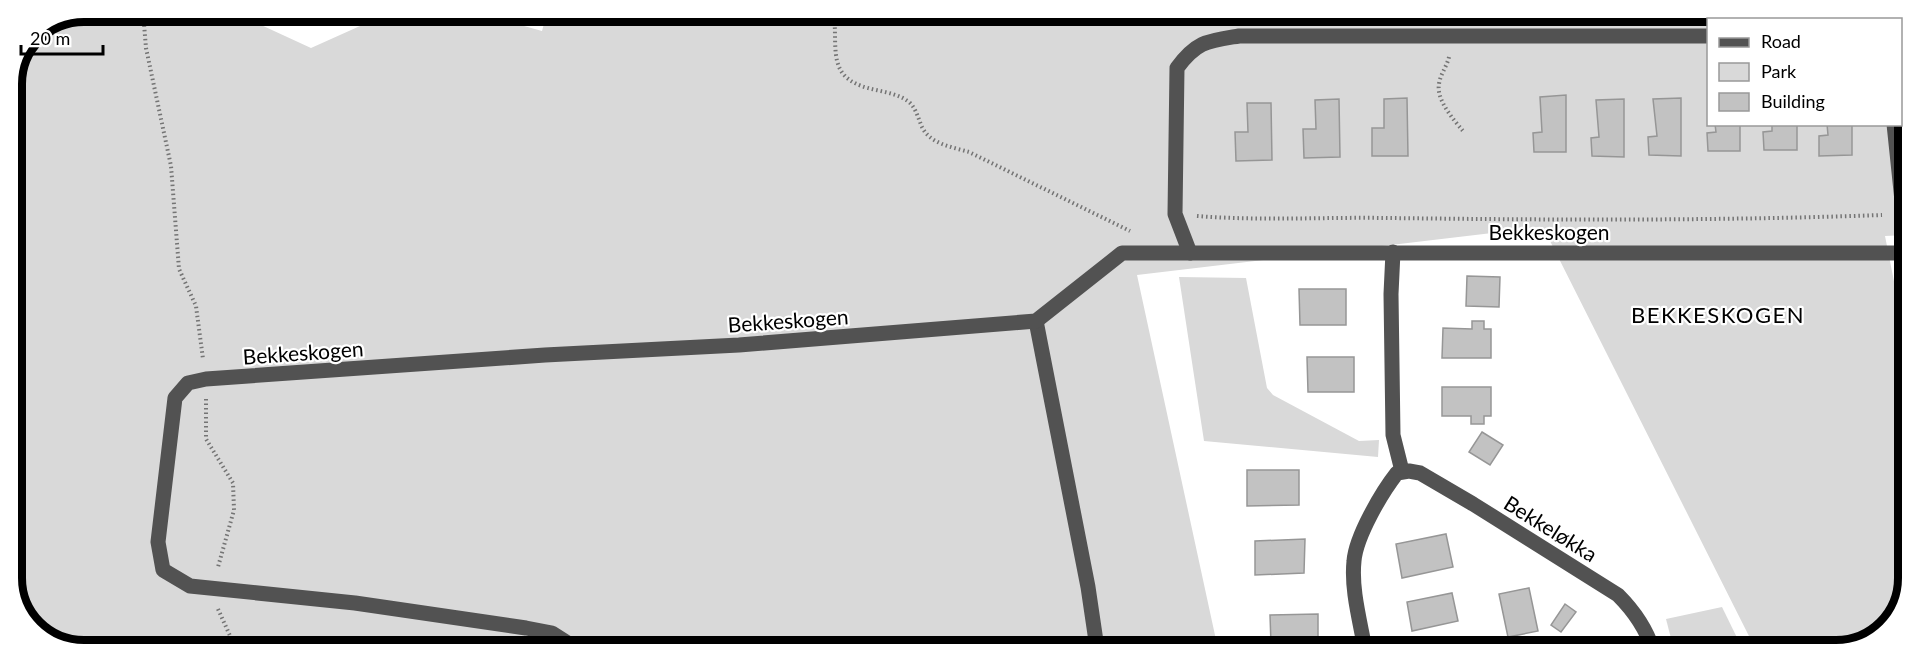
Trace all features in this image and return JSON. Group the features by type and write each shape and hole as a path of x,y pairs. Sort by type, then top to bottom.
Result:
{"street":[{"path":"1190,253 1175,214 1177,68 1189,52 1208,41 1239,36 1707,36"},
{"name":"Bekkeskogen","path":"563,640 552,633 526,628 355,603 190,586 163,570 158,542 175,398 188,383 206,380 533,356 750,344 1036,321 1122,253 1897,251"},
{"path":"1364,640 1353,571 1355,551 1386,487 1397,473 1402,471 1393,435 1391,294 1393,252"},
{"path":"1036,321 1088,587 1096,640"},
{"name":"Bekkeløkka","path":"1402,471 1420,473 1618,596 1628,605 1644,628 1649,640"}],"path":[{"path":"144,22 146,48 171,166 179,268 196,306 206,380 206,439 233,483 234,510 212,589 218,610 232,640"},
{"path":"834,22 838,66 845,76 861,86 908,101 915,109 923,130 930,138 944,145 969,152 1130,231 1130,253"},
{"path":"1453,36 1447,64 1439,84 1439,92 1448,112 1462,131"},
{"path":"1175,214 1281,220 1386,218 1685,221 1897,214"}],"green space":[{"path":"84,22 255,22 311,48 369,22 510,22 542,31 544,22 1707,22 1707,126 1897,126 1897,235 1885,236 1897,299 1898,578 1891,605 1885,615 1870,629 1844,639 1751,640 1543,227 1137,275 1216,640 84,640 64,636 50,629 35,615 27,601 23,582 22,84 27,61 33,50 50,33 61,27"},
{"path":"1179,277 1246,278 1267,388 1273,395 1359,441 1379,440 1378,457 1204,441"},
{"path":"1722,607 1738,640 1671,640 1666,619"}],"building":[{"path":"1566,95 1566,152 1534,152 1533,133 1542,132 1540,97"},
{"path":"1407,98 1408,156 1372,156 1372,128 1384,128 1384,99"},
{"path":"1681,98 1681,156 1649,155 1648,137 1657,136 1653,99"},
{"path":"1339,99 1340,157 1304,158 1303,129 1316,129 1315,100"},
{"path":"1624,99 1624,157 1592,156 1591,138 1599,137 1596,100"},
{"path":"1247,103 1271,103 1272,160 1236,161 1235,132 1248,132"},
{"path":"1715,126 1740,126 1740,151 1708,151 1707,133 1716,132"},
{"path":"1772,126 1797,126 1797,150 1764,150 1763,132 1772,131"},
{"path":"1827,126 1852,126 1852,155 1819,156 1819,136 1828,135"},
{"path":"1467,276 1500,277 1499,307 1466,306"},
{"path":"1299,289 1346,289 1346,325 1300,325"},
{"path":"1472,321 1484,321 1484,329 1491,329 1491,358 1442,358 1443,328 1472,329"},
{"path":"1307,357 1354,357 1354,392 1308,392"},
{"path":"1442,387 1491,387 1491,416 1484,416 1484,424 1471,424 1471,416 1442,416"},
{"path":"1482,432 1503,445 1490,465 1469,452"},
{"path":"1247,470 1299,470 1299,505 1247,506"},
{"path":"1446,534 1453,567 1402,578 1396,544"},
{"path":"1305,539 1304,573 1255,575 1255,541"},
{"path":"1529,588 1538,631 1508,637 1499,594"},
{"path":"1452,593 1458,621 1412,631 1407,602"},
{"path":"1565,604 1576,612 1561,632 1551,625"},
{"path":"1318,614 1318,640 1271,640 1270,615"},
{"path":"1613,637 1613,640 1598,640"}],"district":[{"name":"BEKKESKOGEN","path":"1718,314"}]}
